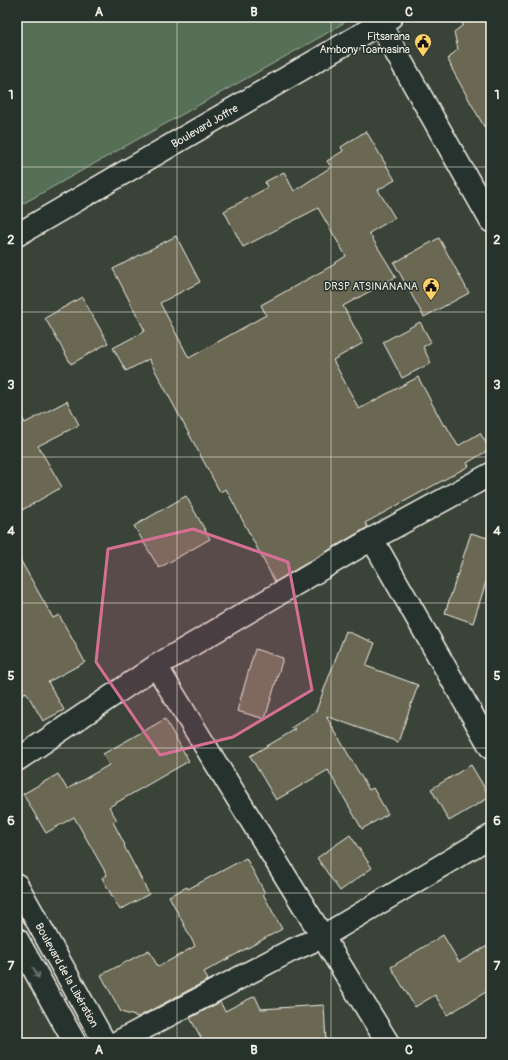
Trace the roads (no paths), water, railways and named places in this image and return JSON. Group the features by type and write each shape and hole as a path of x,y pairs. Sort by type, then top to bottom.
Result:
{"street":[{"path":"383,19 491,221"},
{"name":"Boulevard Joffre","path":"17,235 383,19"},
{"path":"17,760 156,666 372,539 491,474"},
{"path":"372,539 491,748"},
{"path":"156,666 388,1043"},
{"path":"116,1043 290,952 322,937 491,836"},
{"name":"Boulevard de la Libération","path":"17,886 105,1043"},
{"path":"17,939 75,1043"}],"place":[{"name":"Fitsarana Ambony Toamasina","path":"423,57"},
{"name":"DRSP ATSINANANA","path":"431,301"}]}
